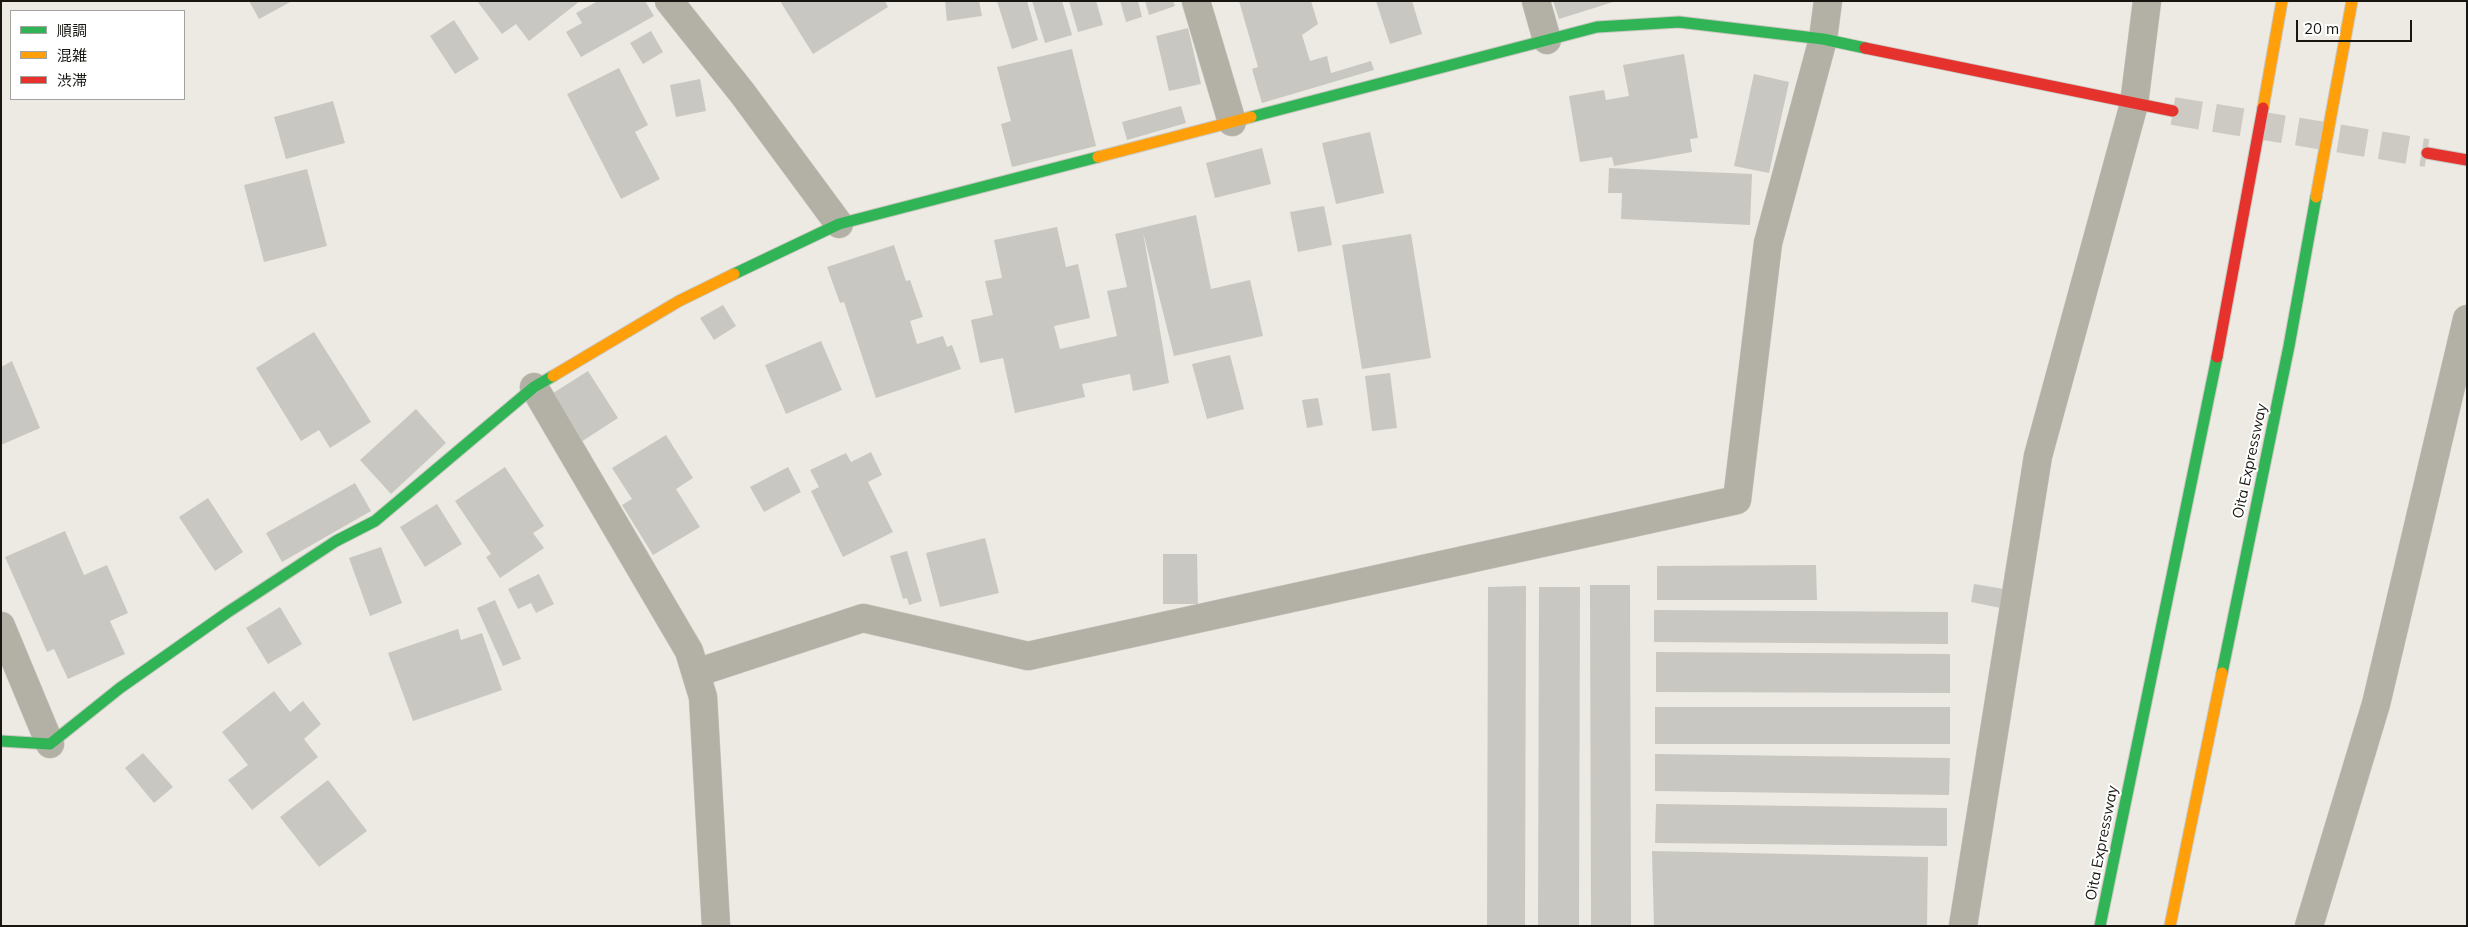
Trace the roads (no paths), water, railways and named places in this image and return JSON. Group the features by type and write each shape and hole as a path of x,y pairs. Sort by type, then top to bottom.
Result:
{"main road":[{"name":"Oita Expressway","path":"2100,926 2224,326 2282,1"},
{"name":"Oita Expressway","path":"2170,926 2289,346 2352,1"},
{"path":"1,742 50,744 120,688 228,612 336,541 376,521 534,387 679,301 839,224 1597,27 1679,22 1823,39 2173,111"},
{"path":"2427,153 2467,160"}],"street":[{"path":"669,1 743,94 839,224"},
{"path":"1196,1 1232,122"},
{"path":"1536,1 1547,40"},
{"path":"696,673 863,618 1028,656 1737,500 1768,243 1823,39 1828,1"},
{"path":"1964,926 2038,456 2134,104 2147,1"},
{"path":"2309,926 2376,704 2467,319"},
{"path":"534,387 688,651 696,673 703,697 716,926"},
{"path":"1,626 50,744"}],"tunnel":[{"path":"2173,111 2427,153"}]}
